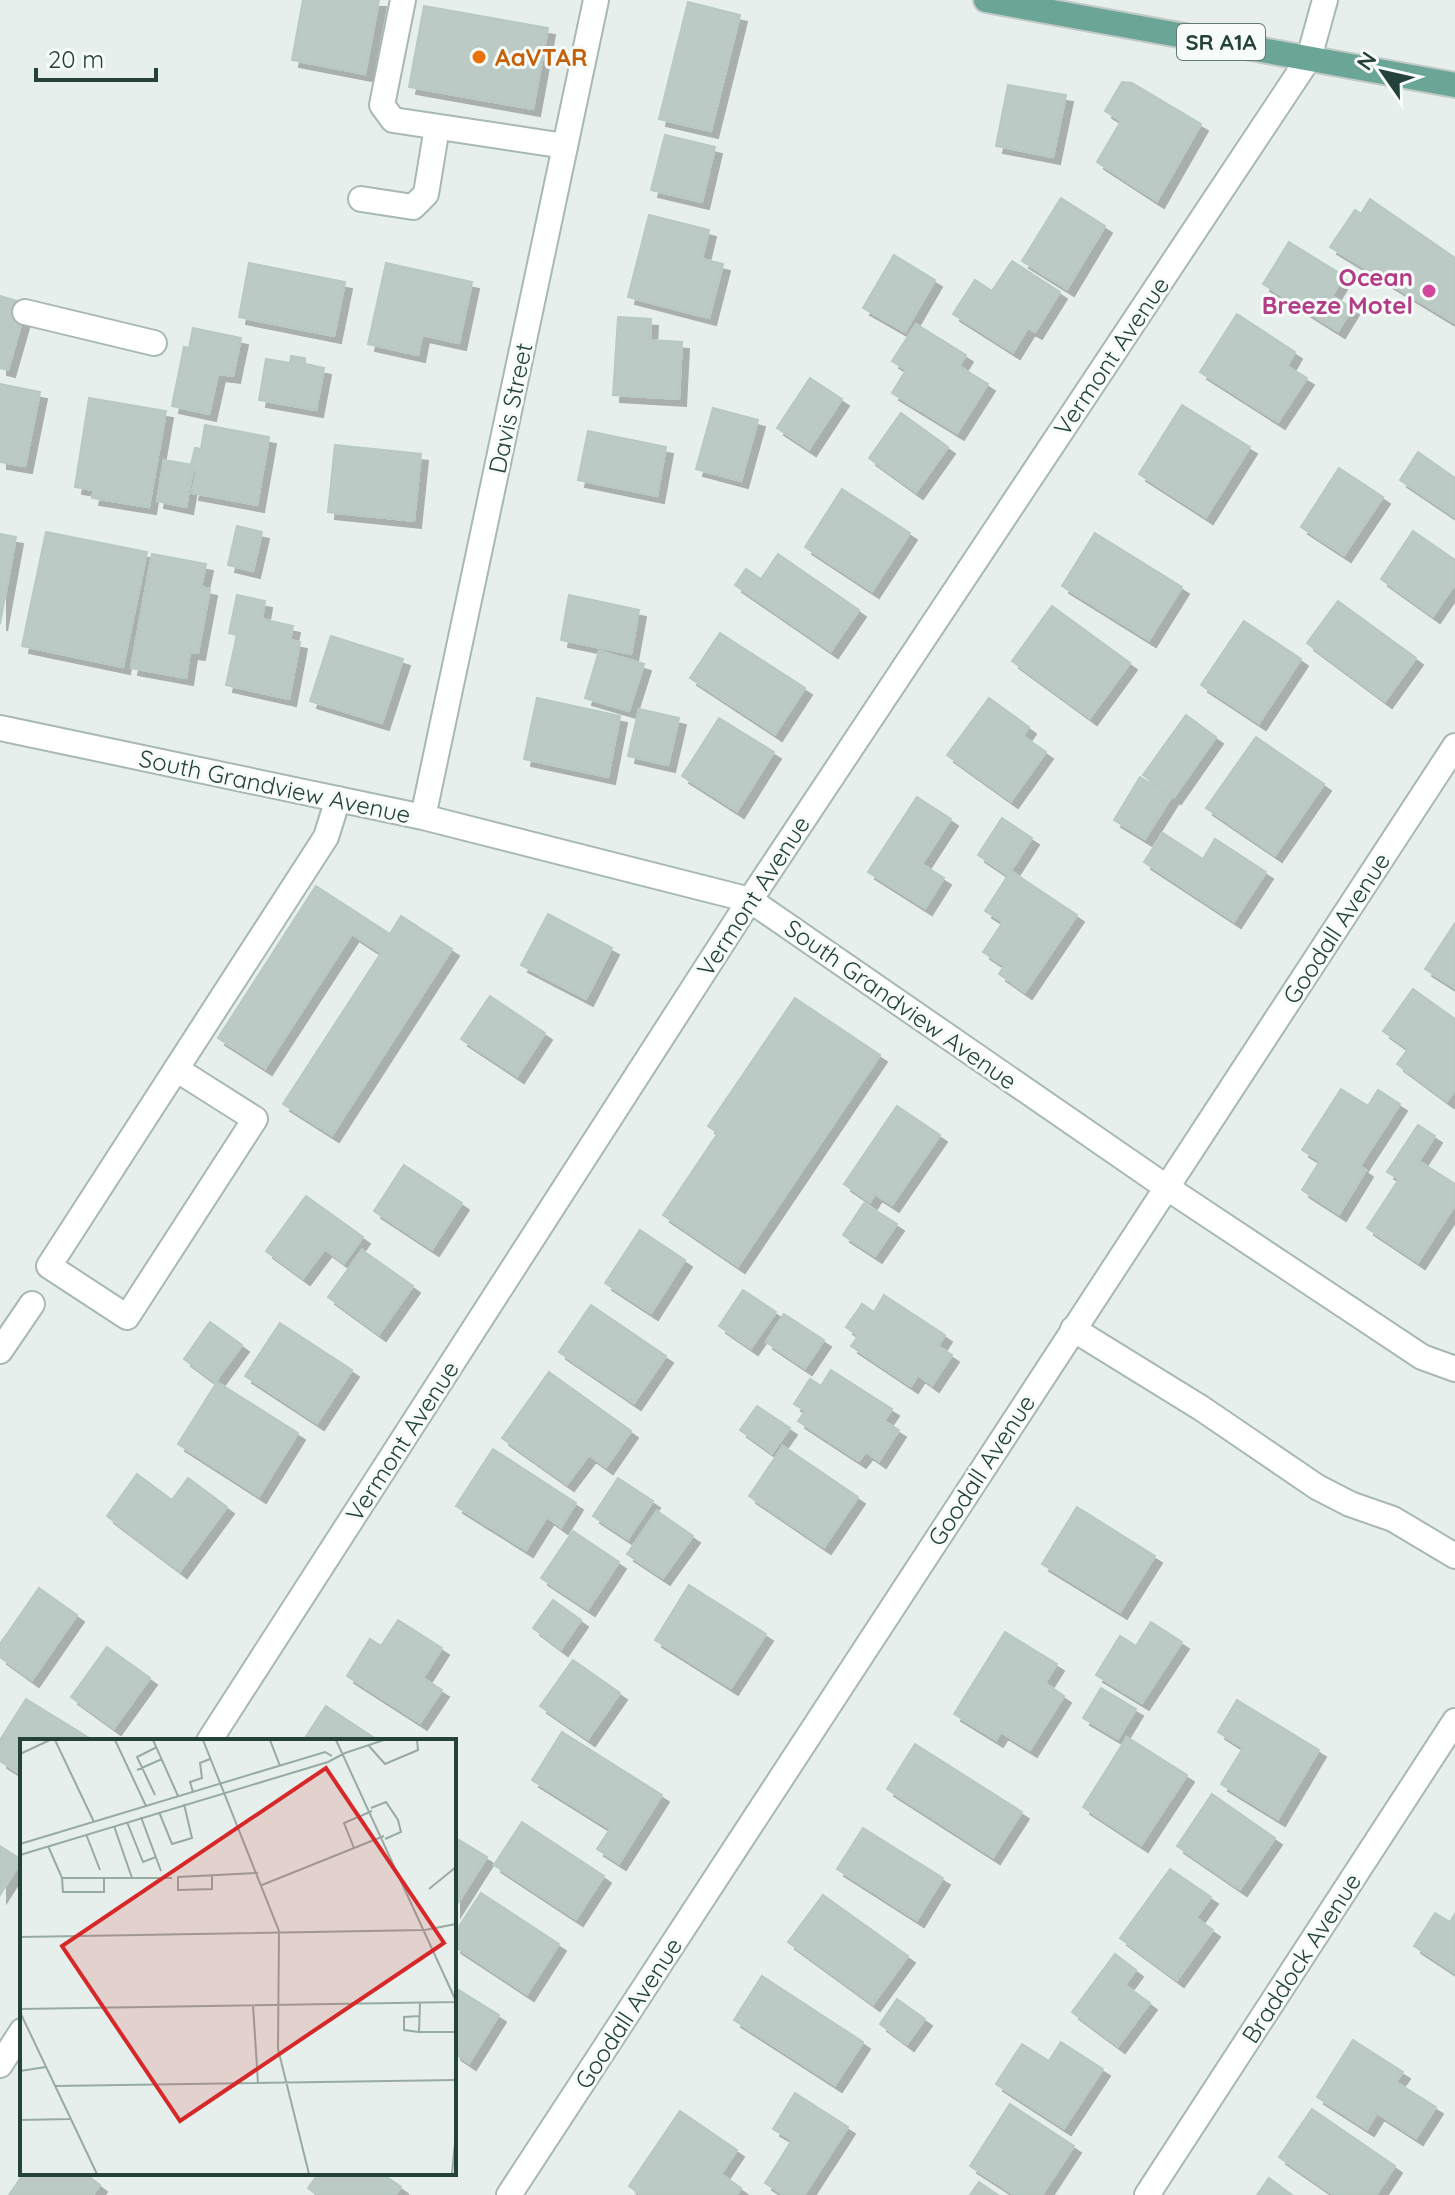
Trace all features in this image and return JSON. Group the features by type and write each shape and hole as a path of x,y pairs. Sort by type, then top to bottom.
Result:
{"main road":[{"name":"SR A1A","path":"986,0 1455,85"}],"street":[{"path":"403,0 382,105 393,120 565,146"},
{"name":"Davis Street","path":"423,817 596,0"},
{"name":"Vermont Avenue","path":"210,1739 750,900 1309,58 1325,0"},
{"path":"361,199 413,207 426,194 437,127"},
{"path":"25,312 154,343"},
{"name":"South Grandview Avenue","path":"0,728 423,817 750,900 1166,1187 1422,1357 1455,1369"},
{"name":"Goodall Avenue","path":"509,2195 1455,746"},
{"path":"176,1069 255,1119 127,1317 49,1266 176,1069 326,837 338,799"},
{"path":"0,1351 32,1304"},
{"path":"1073,1329 1201,1408 1317,1487 1350,1504 1393,1519 1455,1556"},
{"name":"Braddock Avenue","path":"1147,2195 1455,1721"},
{"path":"0,2065 20,2034"}],"building":[{"path":"303,0 379,0 365,74 292,60"},
{"path":"688,2 740,15 711,131 659,119"},
{"name":"AaVTAR","path":"424,6 548,28 533,109 409,87"},
{"path":"1122,82 1132,83 1201,124 1157,201 1097,162 1121,121 1105,111"},
{"path":"1008,85 1066,95 1053,157 996,146"},
{"path":"665,135 715,147 702,202 651,190"},
{"path":"1061,198 1105,226 1067,289 1022,261"},
{"name":"Ocean Breeze Motel","path":"1370,199 1455,258 1455,323 1330,247 1355,210 1361,214"},
{"path":"649,215 709,230 702,259 723,264 709,318 628,297"},
{"path":"1289,242 1344,276 1332,296 1352,308 1338,331 1263,284"},
{"path":"894,255 935,280 905,332 863,308"},
{"path":"1012,261 1060,292 1035,332 1028,328 1013,352 953,314 975,280 992,291"},
{"path":"249,263 345,282 334,336 239,317"},
{"path":"386,263 472,282 459,343 422,335 418,355 368,344"},
{"path":"0,296 27,304 8,370 0,368"},
{"path":"1237,314 1295,352 1287,366 1307,378 1278,422 1200,372"},
{"path":"618,317 651,319 650,340 682,342 679,399 613,395"},
{"path":"916,324 966,355 959,366 988,384 957,433 892,393 906,370 892,361"},
{"path":"193,328 241,338 233,376 218,374 209,414 172,406 184,347 189,348"},
{"path":"291,356 305,358 305,364 324,368 316,410 259,400 266,359 290,363"},
{"path":"810,378 842,399 809,449 777,428"},
{"path":"0,384 40,392 25,466 0,462"},
{"path":"89,398 166,411 149,507 92,498 94,490 75,487"},
{"path":"1182,405 1250,447 1206,517 1139,474"},
{"path":"713,408 758,420 741,481 696,469"},
{"path":"901,413 948,447 916,492 869,458"},
{"path":"205,425 269,437 257,505 192,493 197,470 190,469 195,448 201,449"},
{"path":"588,431 666,447 657,496 578,480"},
{"path":"335,445 421,454 414,521 328,512"},
{"path":"1418,452 1455,478 1455,517 1400,480"},
{"path":"164,460 192,465 186,507 157,501"},
{"path":"1339,468 1383,497 1344,555 1301,527"},
{"path":"842,489 910,533 872,591 805,547"},
{"path":"237,526 262,532 253,571 228,565"},
{"path":"1413,531 1455,560 1455,584 1433,616 1381,579"},
{"path":"46,532 147,552 123,667 22,646"},
{"path":"1095,533 1182,587 1149,640 1062,586"},
{"path":"0,534 16,537 0,624"},
{"path":"152,554 206,564 201,587 210,589 198,653 190,652 186,678 131,668"},
{"path":"778,554 859,610 831,651 735,585 746,569 761,579"},
{"path":"237,595 265,601 262,619 293,626 290,640 300,642 289,699 226,685 237,635 229,633"},
{"path":"569,595 639,610 631,654 561,640"},
{"path":"1338,601 1416,658 1385,701 1307,643"},
{"path":"1052,606 1130,663 1090,718 1012,661"},
{"path":"1244,621 1301,659 1259,723 1201,685"},
{"path":"720,633 805,688 775,734 690,678"},
{"path":"331,636 403,659 382,723 310,701"},
{"path":"599,651 644,664 629,711 585,698"},
{"path":"537,698 620,716 608,777 524,759"},
{"path":"989,698 1029,727 1023,736 1046,752 1011,801 947,755"},
{"path":"639,709 679,718 668,765 628,756"},
{"path":"1186,715 1216,737 1174,797 1143,775"},
{"path":"719,718 774,752 737,811 682,776"},
{"path":"1256,737 1324,784 1275,855 1206,808"},
{"path":"1140,777 1172,796 1145,839 1114,820"},
{"path":"917,797 951,819 922,864 944,878 925,908 868,872"},
{"path":"1002,818 1032,838 1008,875 978,855"},
{"path":"1163,833 1203,859 1215,839 1266,872 1234,921 1144,862"},
{"path":"1011,871 1077,915 1025,992 999,974 1004,966 983,952 1003,922 985,911"},
{"path":"316,886 390,934 401,916 452,949 332,1135 283,1104 381,953 352,934 265,1068 218,1038"},
{"path":"548,914 612,948 586,999 521,965"},
{"path":"1455,923 1455,988 1425,969"},
{"path":"1413,989 1455,1019 1455,1090 1447,1101 1397,1064 1408,1049 1383,1031"},
{"path":"490,996 545,1033 517,1076 461,1039"},
{"path":"795,998 880,1055 738,1266 663,1215 718,1133 708,1126"},
{"path":"1341,1089 1368,1106 1378,1090 1400,1104 1360,1166 1366,1170 1339,1214 1302,1190 1320,1161 1302,1150"},
{"path":"897,1106 940,1135 892,1205 875,1194 870,1202 844,1184"},
{"path":"1418,1125 1435,1136 1419,1161 1455,1184 1455,1205 1418,1262 1367,1228 1399,1179 1387,1172"},
{"path":"404,1165 462,1203 432,1249 374,1211"},
{"path":"306,1196 363,1237 344,1263 325,1249 303,1278 266,1251"},
{"path":"864,1203 897,1224 875,1256 843,1235"},
{"path":"640,1230 685,1260 651,1313 605,1283"},
{"path":"362,1250 413,1286 379,1334 328,1297"},
{"path":"743,1290 776,1312 751,1348 719,1326"},
{"path":"884,1295 945,1335 938,1346 952,1355 932,1385 918,1375 911,1386 851,1346 858,1336 846,1327 862,1304 874,1312"},
{"path":"591,1305 666,1356 634,1403 559,1352"},
{"path":"784,1314 824,1340 805,1368 766,1342"},
{"path":"210,1322 242,1345 215,1382 184,1359"},
{"path":"280,1323 352,1370 317,1423 245,1376"},
{"path":"831,1370 892,1409 884,1421 899,1430 879,1461 866,1452 859,1461 798,1421 805,1411 794,1404 810,1379 821,1386"},
{"path":"549,1372 631,1431 606,1467 589,1455 567,1484 502,1438"},
{"path":"217,1382 298,1433 259,1496 178,1444"},
{"path":"757,1406 790,1428 772,1453 740,1430"},
{"path":"783,1446 858,1497 824,1547 749,1496"},
{"path":"493,1449 576,1503 561,1527 547,1517 526,1550 456,1506"},
{"path":"137,1474 172,1500 188,1478 227,1507 180,1571 107,1516"},
{"path":"618,1478 653,1501 628,1539 593,1516"},
{"path":"1077,1507 1155,1556 1120,1612 1042,1564"},
{"path":"657,1511 693,1536 663,1578 627,1554"},
{"path":"573,1531 619,1562 588,1609 541,1578"},
{"path":"689,1585 766,1634 731,1688 655,1640"},
{"path":"39,1588 77,1615 32,1680 0,1657 0,1644"},
{"path":"553,1600 581,1620 561,1649 533,1628"},
{"path":"398,1620 442,1648 423,1678 442,1690 420,1723 347,1676 370,1639 381,1646"},
{"path":"1151,1622 1182,1642 1142,1703 1096,1675 1120,1636 1136,1646"},
{"path":"1005,1632 1057,1664 1045,1683 1064,1696 1030,1750 1001,1732 996,1740 954,1714"},
{"path":"107,1647 150,1678 114,1728 71,1697"},
{"path":"573,1660 620,1693 588,1739 540,1706"},
{"path":"1101,1688 1136,1709 1118,1739 1083,1718"},
{"path":"26,1699 91,1739 20,1739 20,1774 0,1761 0,1740"},
{"path":"1237,1700 1319,1750 1278,1819 1221,1784 1243,1748 1218,1732"},
{"path":"326,1706 376,1739 304,1739"},
{"path":"562,1732 662,1795 619,1863 597,1849 610,1829 532,1780"},
{"path":"1127,1737 1187,1775 1141,1845 1083,1807"},
{"path":"915,1744 1022,1812 993,1857 887,1789"},
{"path":"1212,1794 1275,1838 1240,1889 1177,1846"},
{"path":"522,1822 604,1876 576,1919 494,1865"},
{"path":"863,1828 943,1878 917,1920 837,1869"},
{"path":"456,1838 487,1857 456,1906"},
{"path":"0,1846 20,1859 20,1863 0,1895"},
{"path":"1170,1869 1211,1897 1196,1918 1213,1930 1177,1980 1120,1938"},
{"path":"481,1893 559,1944 527,1994 456,1947 456,1931"},
{"path":"823,1895 908,1956 873,2004 788,1942"},
{"path":"1435,1913 1450,1922 1455,1914 1455,1973 1414,1946"},
{"path":"1115,1954 1136,1970 1125,1985 1150,2003 1118,2046 1072,2012"},
{"path":"762,1976 863,2042 835,2085 734,2020"},
{"path":"456,1988 499,2015 469,2063 456,2054"},
{"path":"897,1999 925,2019 907,2044 880,2024"},
{"path":"1353,2040 1403,2072 1396,2082 1436,2107 1416,2138 1377,2113 1367,2129 1317,2097"},
{"path":"1061,2042 1103,2069 1064,2128 996,2084 1022,2044 1049,2061"},
{"path":"795,2093 848,2127 804,2195 784,2195 765,2183 792,2140 773,2129"},
{"path":"1010,2104 1074,2146 1042,2195 1015,2195 970,2166"},
{"path":"1312,2109 1395,2166 1376,2195 1334,2195 1279,2157"},
{"path":"680,2111 737,2150 721,2174 741,2188 736,2195 641,2195 629,2186"},
{"path":"23,2175 87,2175 100,2185 93,2195 9,2195"},
{"path":"318,2175 384,2175 401,2187 395,2195 317,2195 308,2188"},
{"path":"1269,2178 1292,2195 1257,2195"},
{"path":"979,2182 998,2195 970,2195"}],"place":[{"name":"AaVTAR","path":"479,57"},
{"name":"Ocean Breeze Motel","path":"1429,291"}]}
